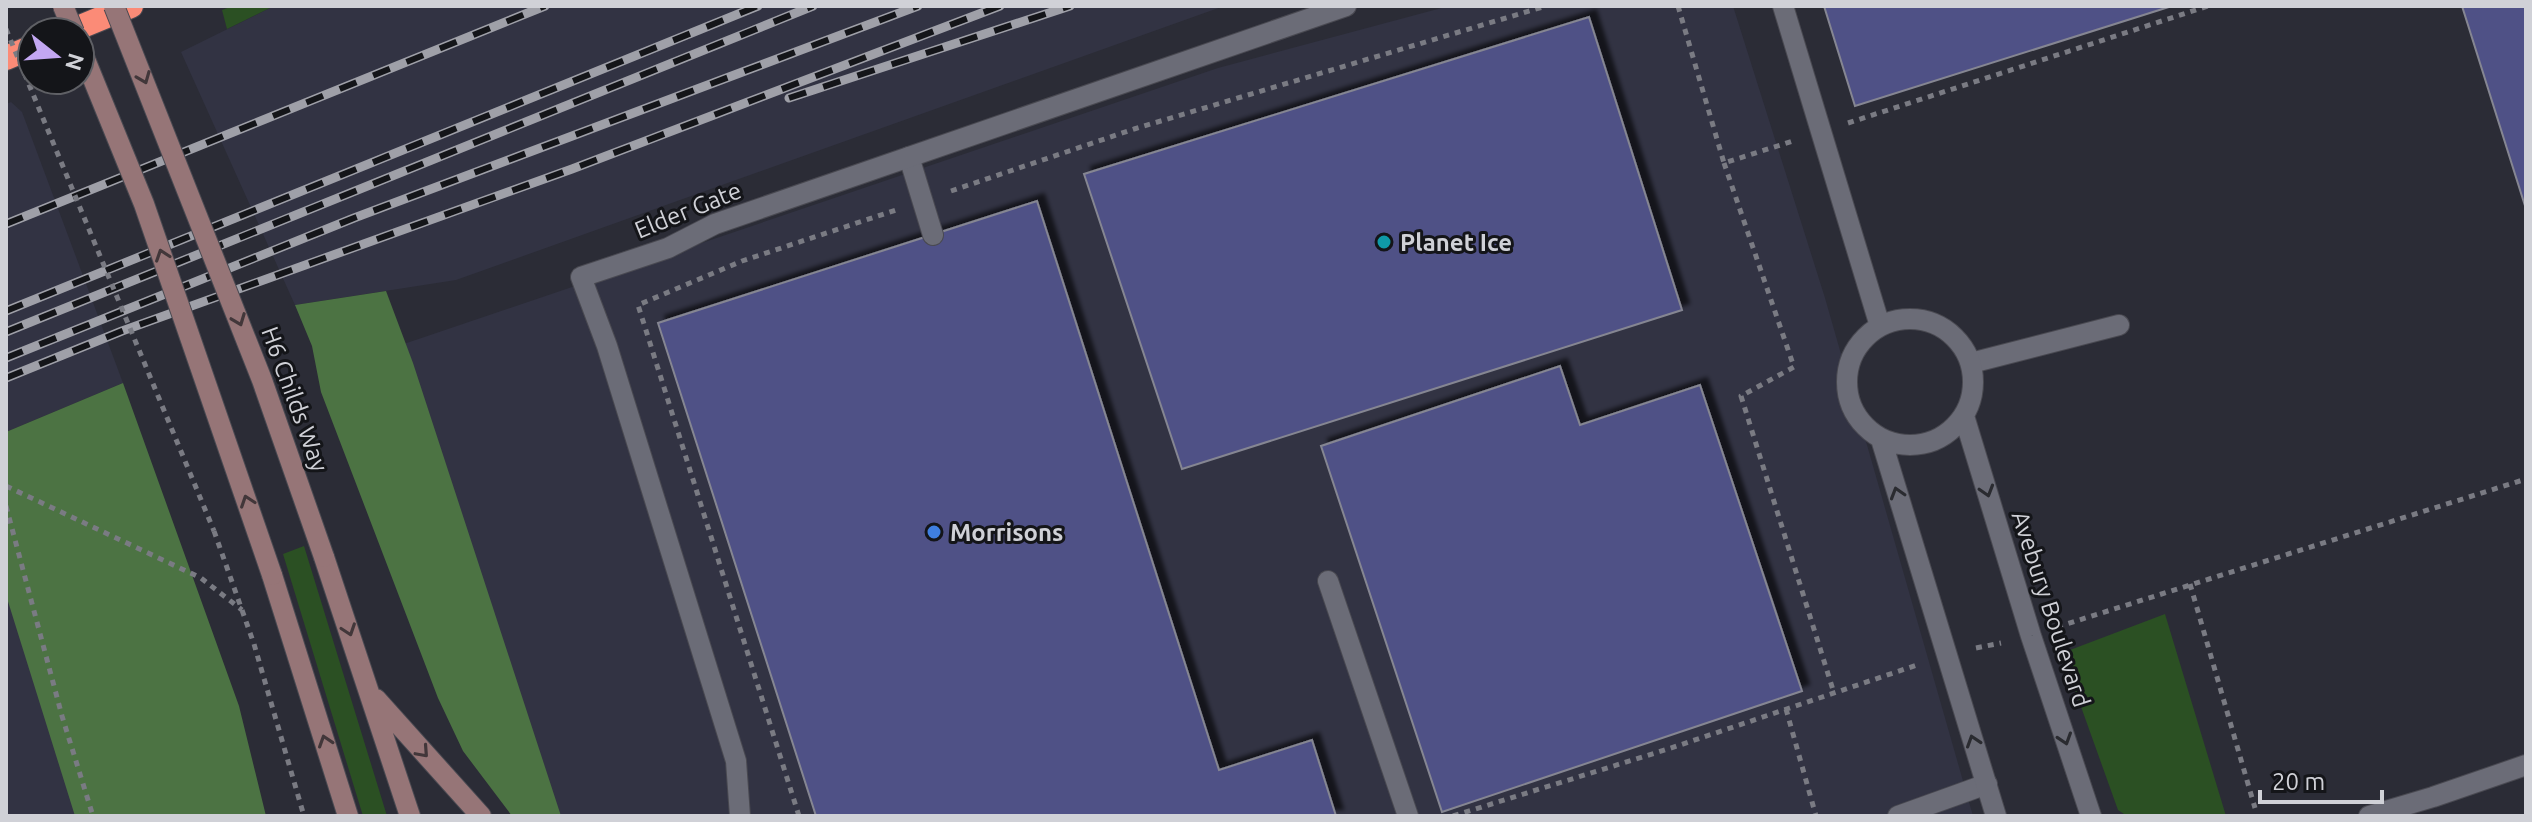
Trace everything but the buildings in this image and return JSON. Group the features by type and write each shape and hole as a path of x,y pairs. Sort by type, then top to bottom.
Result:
{"highway":[{"path":"96,21 131,6"}],"street":[{"name":"H6 Childs Way","path":"114,6 257,366 371,693 410,816"},
{"name":"Elder Gate","path":"740,816 736,761 607,346 581,277 668,248 715,224 1346,6"},
{"path":"1783,6 1880,326"},
{"path":"96,86 144,204 272,575 348,816"},
{"path":"909,157 933,235"},
{"path":"1916,319 1944,328 1960,343 1971,363 1974,385 1964,416 1950,433 1928,444 1906,447 1881,439 1863,426 1851,407 1847,382 1851,358 1862,340 1880,326 1895,320 1916,319"},
{"path":"1971,363 2119,325"},
{"name":"Avebury Boulevard","path":"1964,416 2031,636 2091,816"},
{"path":"1881,439 1996,816"},
{"path":"1328,581 1408,816"},
{"path":"371,693 481,816"},
{"path":"2369,816 2526,765"},
{"path":"1898,816 1987,784"}],"path":[{"path":"799,816 638,305 742,261 1134,129 1546,6"},
{"path":"1678,6 1724,163 1794,367 1741,396 1834,693"},
{"path":"1724,163 2208,6"},
{"path":"6,29 214,531 281,730 304,816"},
{"path":"2255,808 2190,584 2526,479"},
{"path":"6,486 201,578 243,611"},
{"path":"6,506 62,716 93,816"},
{"path":"1786,709 1816,816"},
{"path":"1453,816 1668,749"}],"shaded area":[{"path":"274,6 1224,6 456,280 295,305 181,52"},
{"path":"1449,6 1733,6 1825,298 1973,816 546,816 392,348 1218,68"},
{"path":"11,102 22,112 123,383 6,432 6,104"},
{"path":"6,561 88,816 6,816"}],"green space":[{"path":"233,6 274,6 227,29 222,10"},
{"path":"386,291 413,363 561,816 512,816 463,751 438,698 321,392 312,346 295,305"},
{"path":"123,383 239,706 266,816 75,816 6,595 6,432"},
{"path":"304,546 387,816 363,816 283,554"},
{"path":"2165,614 2226,816 2127,816 2118,810 2075,690 2070,650"}],"railway":[{"path":"6,224 545,6"},
{"path":"6,311 758,6"},
{"path":"6,332 813,6"},
{"path":"6,358 354,218 918,6"},
{"path":"6,378 122,331 572,169 1000,6"},
{"path":"789,98 1070,6"}],"place":[{"name":"Planet Ice","path":"1384,242"},
{"name":"Morrisons","path":"934,532"}]}
